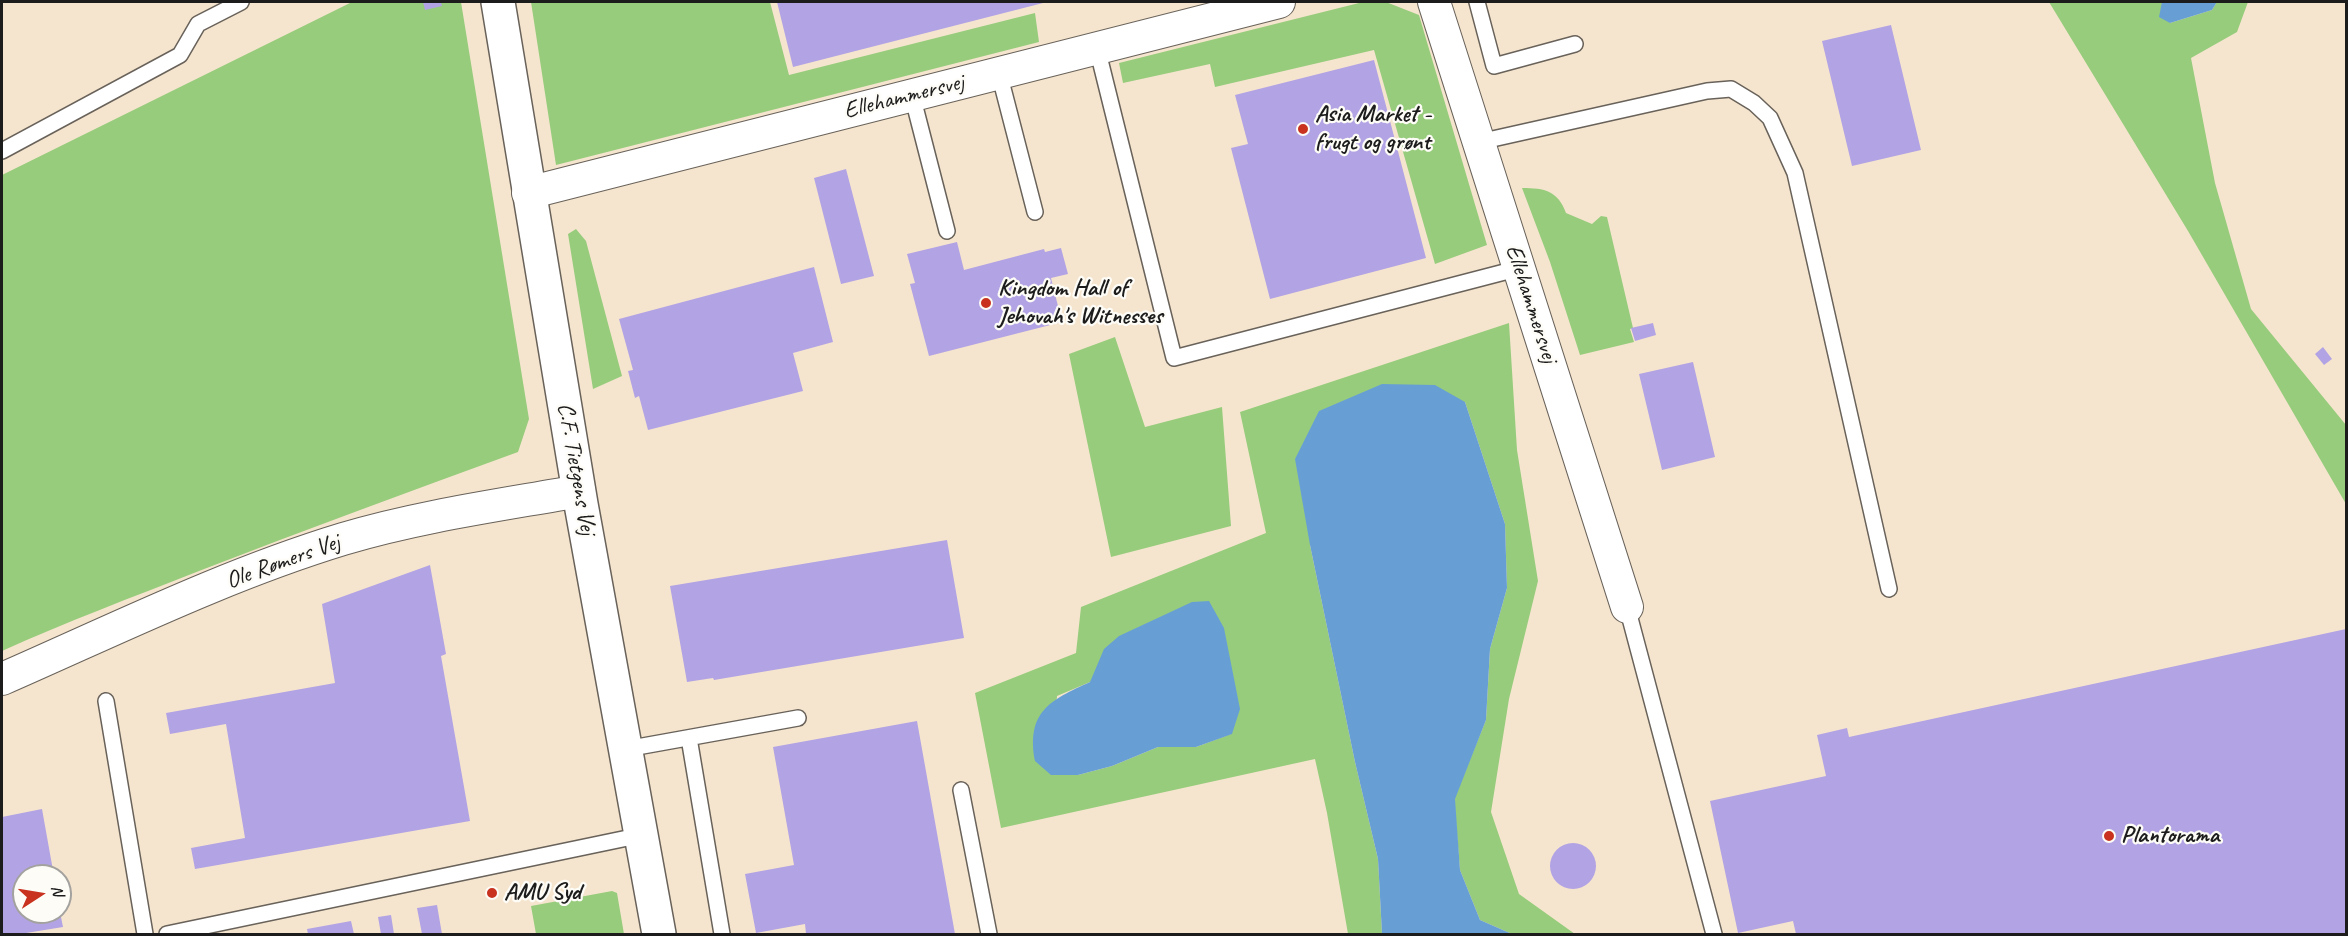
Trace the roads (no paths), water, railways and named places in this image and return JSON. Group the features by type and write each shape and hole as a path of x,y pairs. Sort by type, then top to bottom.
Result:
{"street":[{"name":"C.F. Tietgens Vej","path":"498,2 579,491 659,934"},
{"name":"Ellehammersvej","path":"528,193 1272,2"},
{"name":"Ellehammersvej","path":"1434,2 1627,607"},
{"name":"Ole Rømers Vej","path":"2,679 259,567 344,539 419,520 579,491"}],"lane":[{"path":"2,151 180,55 198,24 241,2"},
{"path":"1477,2 1494,66 1575,44"},
{"path":"1097,48 1174,358 1520,268"},
{"path":"999,73 1035,212"},
{"path":"1479,142 1707,91 1731,89 1754,103 1770,118 1795,172 1889,589"},
{"path":"912,95 947,231"},
{"path":"1627,607 1714,934"},
{"path":"106,701 145,934"},
{"path":"626,749 798,717"},
{"path":"689,738 722,934"},
{"path":"961,790 989,934"},
{"path":"167,934 642,835"}],"water":[{"path":"2162,2 2217,2 2212,10 2170,23 2159,17"},
{"path":"1382,384 1435,385 1465,402 1505,524 1507,588 1490,649 1486,720 1455,799 1460,870 1480,920 1512,934 1382,934 1378,859 1355,762 1310,545 1295,459 1319,411"},
{"path":"1209,601 1224,628 1240,709 1232,734 1196,747 1158,747 1112,766 1078,775 1051,775 1035,761 1033,744 1038,719 1053,702 1090,682 1104,649 1119,636 1192,602"}],"place":[{"name":"Asia Market - frugt og grønt","path":"1303,129"},
{"name":"Kingdom Hall of Jehovah's Witnesses","path":"986,303"},
{"name":"Plantorama","path":"2109,836"},
{"name":"AMU Syd","path":"492,893"}]}
